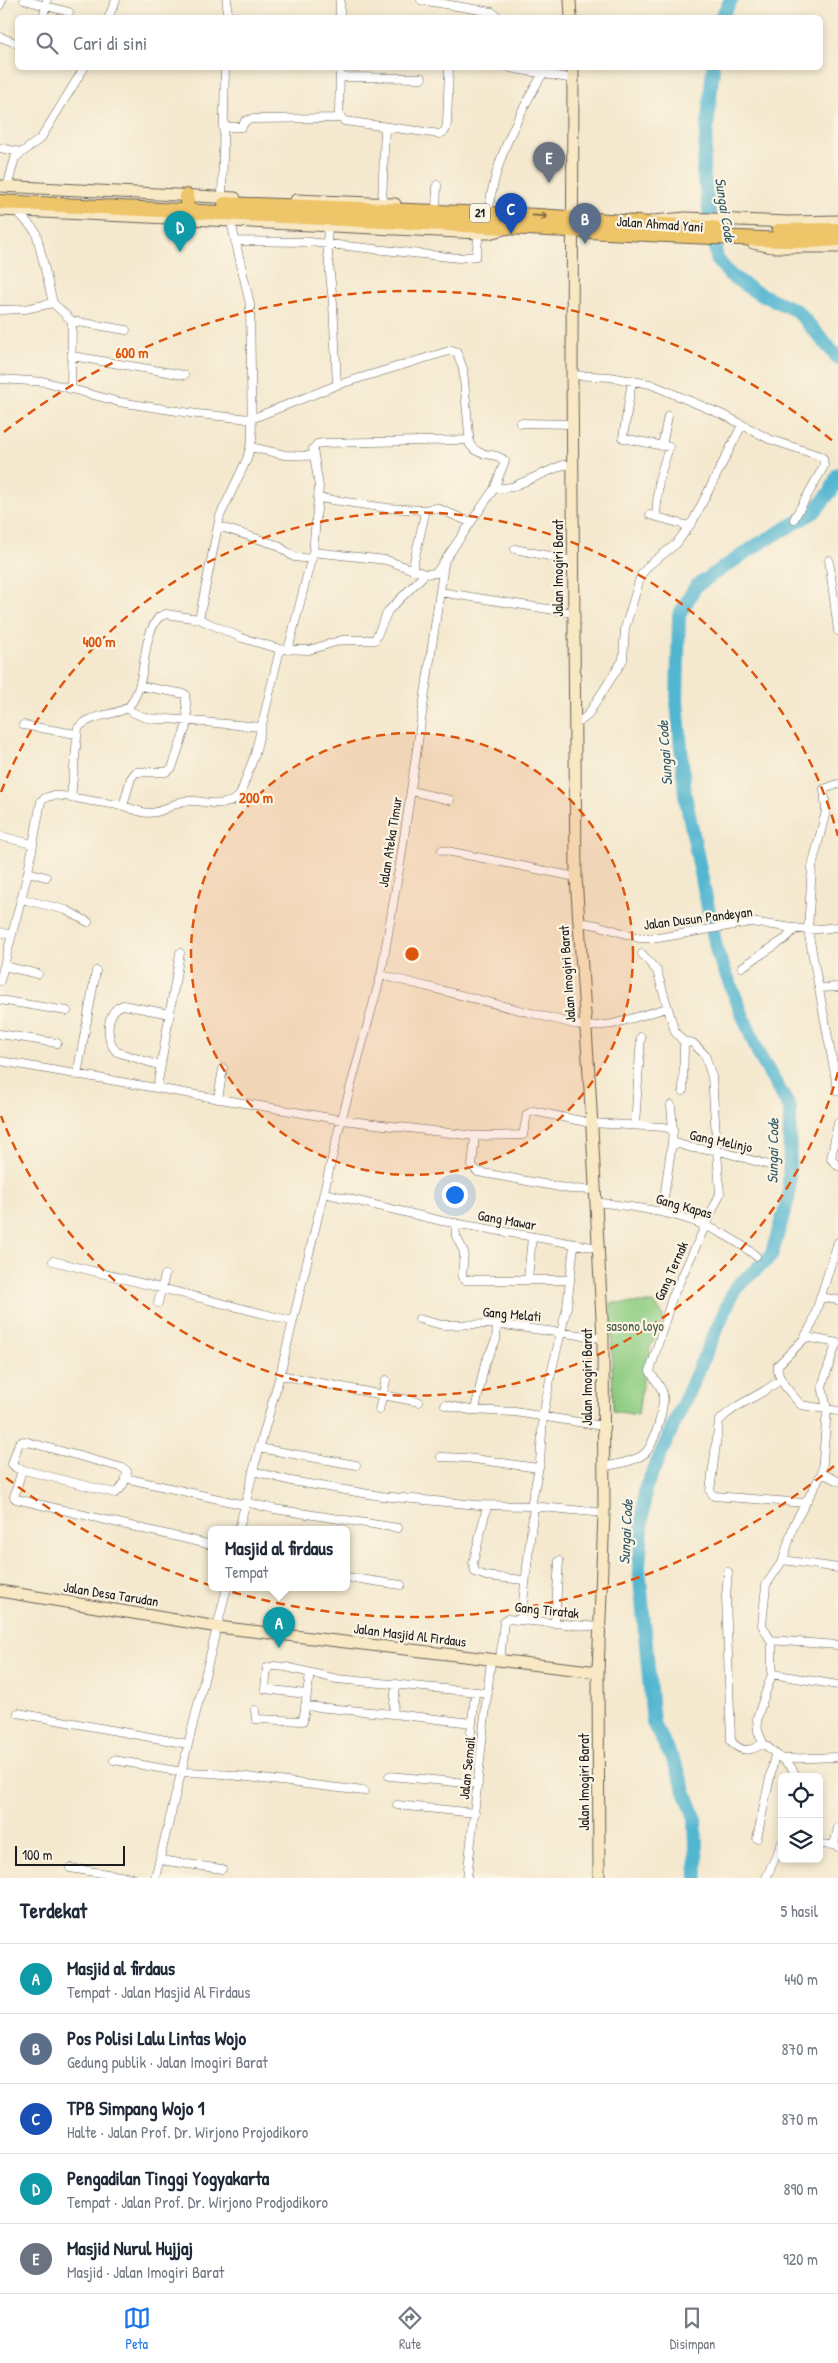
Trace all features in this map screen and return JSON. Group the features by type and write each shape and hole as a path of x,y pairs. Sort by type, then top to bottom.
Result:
{"highway":[{"name":"21","path":"2,189 188,207"},
{"name":"21","path":"0,202 434,211 488,214 573,224"},
{"name":"21","path":"385,211 510,227 573,224"},
{"name":"Jalan Ahmad Yani","path":"573,224 642,223 810,241 838,239"},
{"name":"Jalan Ahmad Yani","path":"573,224 687,227"},
{"name":"Jalan Ahmad Yani","path":"737,232 838,230"}],"main road":[{"path":"570,0 571,15"},
{"name":"Jalan Imogiri Barat","path":"573,73 572,375 576,877 603,1338 604,1513 598,1672 599,1878"},
{"path":"0,210 188,207 222,198 385,211"},
{"path":"188,207 231,222 479,233 489,233 510,227"},
{"path":"737,232 838,221"},
{"path":"737,232 758,245 772,247 838,247"},
{"name":"Jalan Desa Tarudan","path":"0,1591 218,1627"},
{"name":"Jalan Masjid Al Firdaus","path":"218,1627 598,1672"}],"street":[{"path":"0,5 2,0"},
{"path":"24,0 47,3 69,12"},
{"path":"109,15 116,0"},
{"path":"227,0 227,15"},
{"path":"340,0 340,15"},
{"path":"421,0 492,12 496,15"},
{"path":"43,15 47,3"},
{"path":"0,37 15,43"},
{"path":"2,189 12,165 20,152 41,138 83,70"},
{"path":"222,198 225,70"},
{"path":"340,70 340,118"},
{"path":"223,127 242,126 245,120 250,119 340,118 349,123 440,134 445,131 447,124 450,70"},
{"path":"519,70 542,75 573,73"},
{"path":"488,214 493,184 506,141 542,75"},
{"path":"340,77 422,78"},
{"path":"385,127 385,211"},
{"path":"0,148 20,152"},
{"path":"434,211 437,185"},
{"path":"17,211 36,232 53,303 72,321 126,330"},
{"path":"199,619 220,516 251,447 250,304 231,222"},
{"path":"328,226 327,244 333,304 337,385"},
{"path":"235,241 327,244 431,256 472,258 477,254 479,233"},
{"path":"0,310 25,309 53,303"},
{"path":"71,389 72,321"},
{"path":"0,379 46,382 119,402 198,414 251,419 337,385 446,352 457,352 463,369 469,440 476,451 488,456 500,457 505,461 504,468 494,490 436,573 425,574 386,560 313,556 294,557 276,545 218,526"},
{"path":"72,356 184,375"},
{"path":"572,375 632,380 650,384 742,424 769,439 823,458 824,466 794,519"},
{"path":"632,380 623,438 669,447 659,479 653,516 689,526"},
{"path":"662,446 668,416"},
{"path":"520,423 573,424"},
{"path":"575,725 587,716 623,660 624,628 641,575 649,565 676,544 689,526 707,497 742,424"},
{"path":"0,977 28,872 41,801 44,797 51,795 123,806 146,813 156,812 185,801 225,804 240,796 255,754 261,727 313,556 319,498 314,456 315,446 323,442 469,440"},
{"path":"251,447 285,455 314,456"},
{"path":"494,490 512,486 563,465 574,465"},
{"path":"319,498 387,508 423,510 437,508 470,522"},
{"path":"412,570 424,518 423,510"},
{"path":"515,549 573,561"},
{"path":"829,560 838,631"},
{"name":"Jalan Ateka Timur","path":"240,1526 280,1375 342,1120 381,976 411,791 444,564"},
{"path":"127,709 140,686 152,629 160,617 166,614 199,619 242,638 284,650 309,650 330,642 342,640 375,640 388,611 425,574"},
{"path":"440,592 573,613"},
{"path":"123,806 131,778 136,772 166,772 172,768 188,721 185,694 140,686"},
{"path":"71,798 76,734 82,723 94,717 127,709 148,720 261,727"},
{"path":"23,725 76,734"},
{"path":"838,784 824,789 826,811 812,867 808,930 838,1091"},
{"path":"411,791 450,800"},
{"path":"0,836 32,844"},
{"path":"442,850 576,877"},
{"path":"28,872 46,877"},
{"path":"21,898 66,910 88,922"},
{"name":"Jalan Dusun Pandeyan","path":"578,922 597,925 639,938 658,938 751,922 808,930 838,927"},
{"path":"742,967 785,939 796,928"},
{"path":"0,932 12,935"},
{"path":"157,1088 180,953"},
{"path":"642,954 657,971 675,1032 685,1043 683,1091"},
{"path":"4,966 38,974"},
{"path":"77,1075 96,971"},
{"path":"381,976 586,1027 613,1024 668,1008"},
{"path":"820,988 838,987"},
{"path":"0,1000 67,1011"},
{"path":"161,1066 117,1052 112,1048 109,1042 110,1016 116,1008 123,1005 170,1014"},
{"path":"0,1034 57,1043"},
{"path":"635,1125 641,1038"},
{"name":"Gang Ternak","path":"603,1467 640,1456 649,1448 663,1409 664,1397 652,1376 651,1364 672,1298 720,1194 712,1077 709,1063 697,1045 685,1043"},
{"path":"0,1062 342,1120 475,1136"},
{"path":"218,1099 223,1068"},
{"path":"671,1105 673,1130"},
{"name":"Gang Melinjo","path":"475,1136 523,1135 527,1114 533,1111 591,1123 635,1125 673,1130 672,1142 692,1148 716,1150 769,1165"},
{"path":"838,1123 831,1159 838,1166"},
{"name":"Gang Kapas","path":"475,1136 472,1166 478,1172 570,1189 662,1212 705,1225 736,1239 756,1256"},
{"path":"662,1212 672,1142"},
{"name":"Gang Mawar","path":"324,1193 455,1223 598,1248"},
{"path":"455,1223 456,1236 464,1252 463,1279 469,1281 570,1280"},
{"path":"528,1280 532,1237"},
{"path":"838,1242 812,1324 804,1337 778,1365 777,1369 781,1379 801,1405 838,1411"},
{"path":"521,1619 544,1417 551,1374 562,1331 574,1244"},
{"path":"53,1261 292,1321"},
{"path":"158,1303 165,1275"},
{"path":"820,1297 838,1300"},
{"name":"Gang Melati","path":"419,1319 447,1325 497,1324 562,1331 603,1338"},
{"path":"475,1410 485,1363 496,1340 497,1324"},
{"path":"794,1773 791,1766 763,1743 758,1731 757,1718 772,1674 770,1640 762,1626 766,1586 783,1560 794,1524 822,1473 827,1409 822,1386 837,1344 804,1337"},
{"path":"280,1375 419,1402"},
{"path":"781,1379 773,1386 742,1402 719,1421 710,1491 714,1496 804,1503"},
{"path":"379,1410 386,1380"},
{"path":"445,1405 475,1410 506,1411 603,1426"},
{"path":"24,1441 123,1468 127,1473 125,1478 115,1494 22,1470 12,1464 18,1444 24,1441"},
{"path":"259,1448 356,1465"},
{"path":"441,1457 467,1458 538,1468"},
{"path":"22,1470 14,1497 16,1500 208,1544"},
{"path":"253,1471 283,1480 381,1496 488,1506 533,1506 604,1513"},
{"path":"822,1473 838,1481"},
{"path":"125,1478 274,1509 398,1528"},
{"path":"488,1506 473,1563 475,1572 486,1576 524,1580"},
{"path":"783,1560 838,1568"},
{"path":"555,1622 560,1561"},
{"path":"728,1572 726,1596 731,1741 735,1746 745,1751 753,1750 763,1743"},
{"path":"350,1578 401,1585"},
{"path":"155,1878 226,1591"},
{"name":"Gang Tiratak","path":"496,1660 504,1620 521,1619 599,1627"},
{"path":"770,1640 838,1645"},
{"name":"Jalan Semail","path":"467,1878 488,1693 496,1660"},
{"path":"306,1694 265,1688 266,1671 269,1666 337,1679 488,1693"},
{"path":"255,1710 256,1720 301,1722 304,1718 310,1674"},
{"path":"772,1674 838,1685"},
{"path":"393,1714 396,1684"},
{"path":"470,1740 475,1693"},
{"path":"305,1706 472,1723"},
{"path":"18,1712 188,1744"},
{"path":"756,1838 775,1754"},
{"path":"782,1759 838,1757"},
{"path":"114,1760 182,1772 213,1773 364,1791"},
{"path":"389,1776 478,1784"},
{"path":"397,1805 475,1813"},
{"path":"823,1844 836,1846 838,1828"},
{"path":"766,1878 778,1852"},
{"path":"160,1860 222,1869"},
{"path":"70,1868 132,1878"}],"green space":[{"name":"sasono loyo","path":"611,1303 653,1303 663,1314 663,1321 649,1350 654,1358 644,1373 638,1415 613,1411"}],"waterway":[{"name":"Sungai Code","path":"723,15 731,0"},
{"name":"Sungai Code","path":"713,70 703,171 717,259 730,275 754,291 797,311 838,358"},
{"name":"Sungai Code","path":"697,1878 695,1818 676,1766 653,1723 639,1567 645,1489 735,1288 771,1256 789,1196 790,1108 759,1055 717,952 685,795 677,701 679,615 696,586 757,545 814,512 831,491 838,474"}],"place":[{"name":"Masjid Nurul Hujjaj","path":"549,183"},
{"name":"TPB Simpang Wojo 1","path":"511,234"},
{"name":"Pos Polisi Lalu Lintas Wojo","path":"585,244"},
{"name":"Pengadilan Tinggi Yogyakarta","path":"180,252"},
{"name":"Masjid al firdaus","path":"279,1648"}]}
